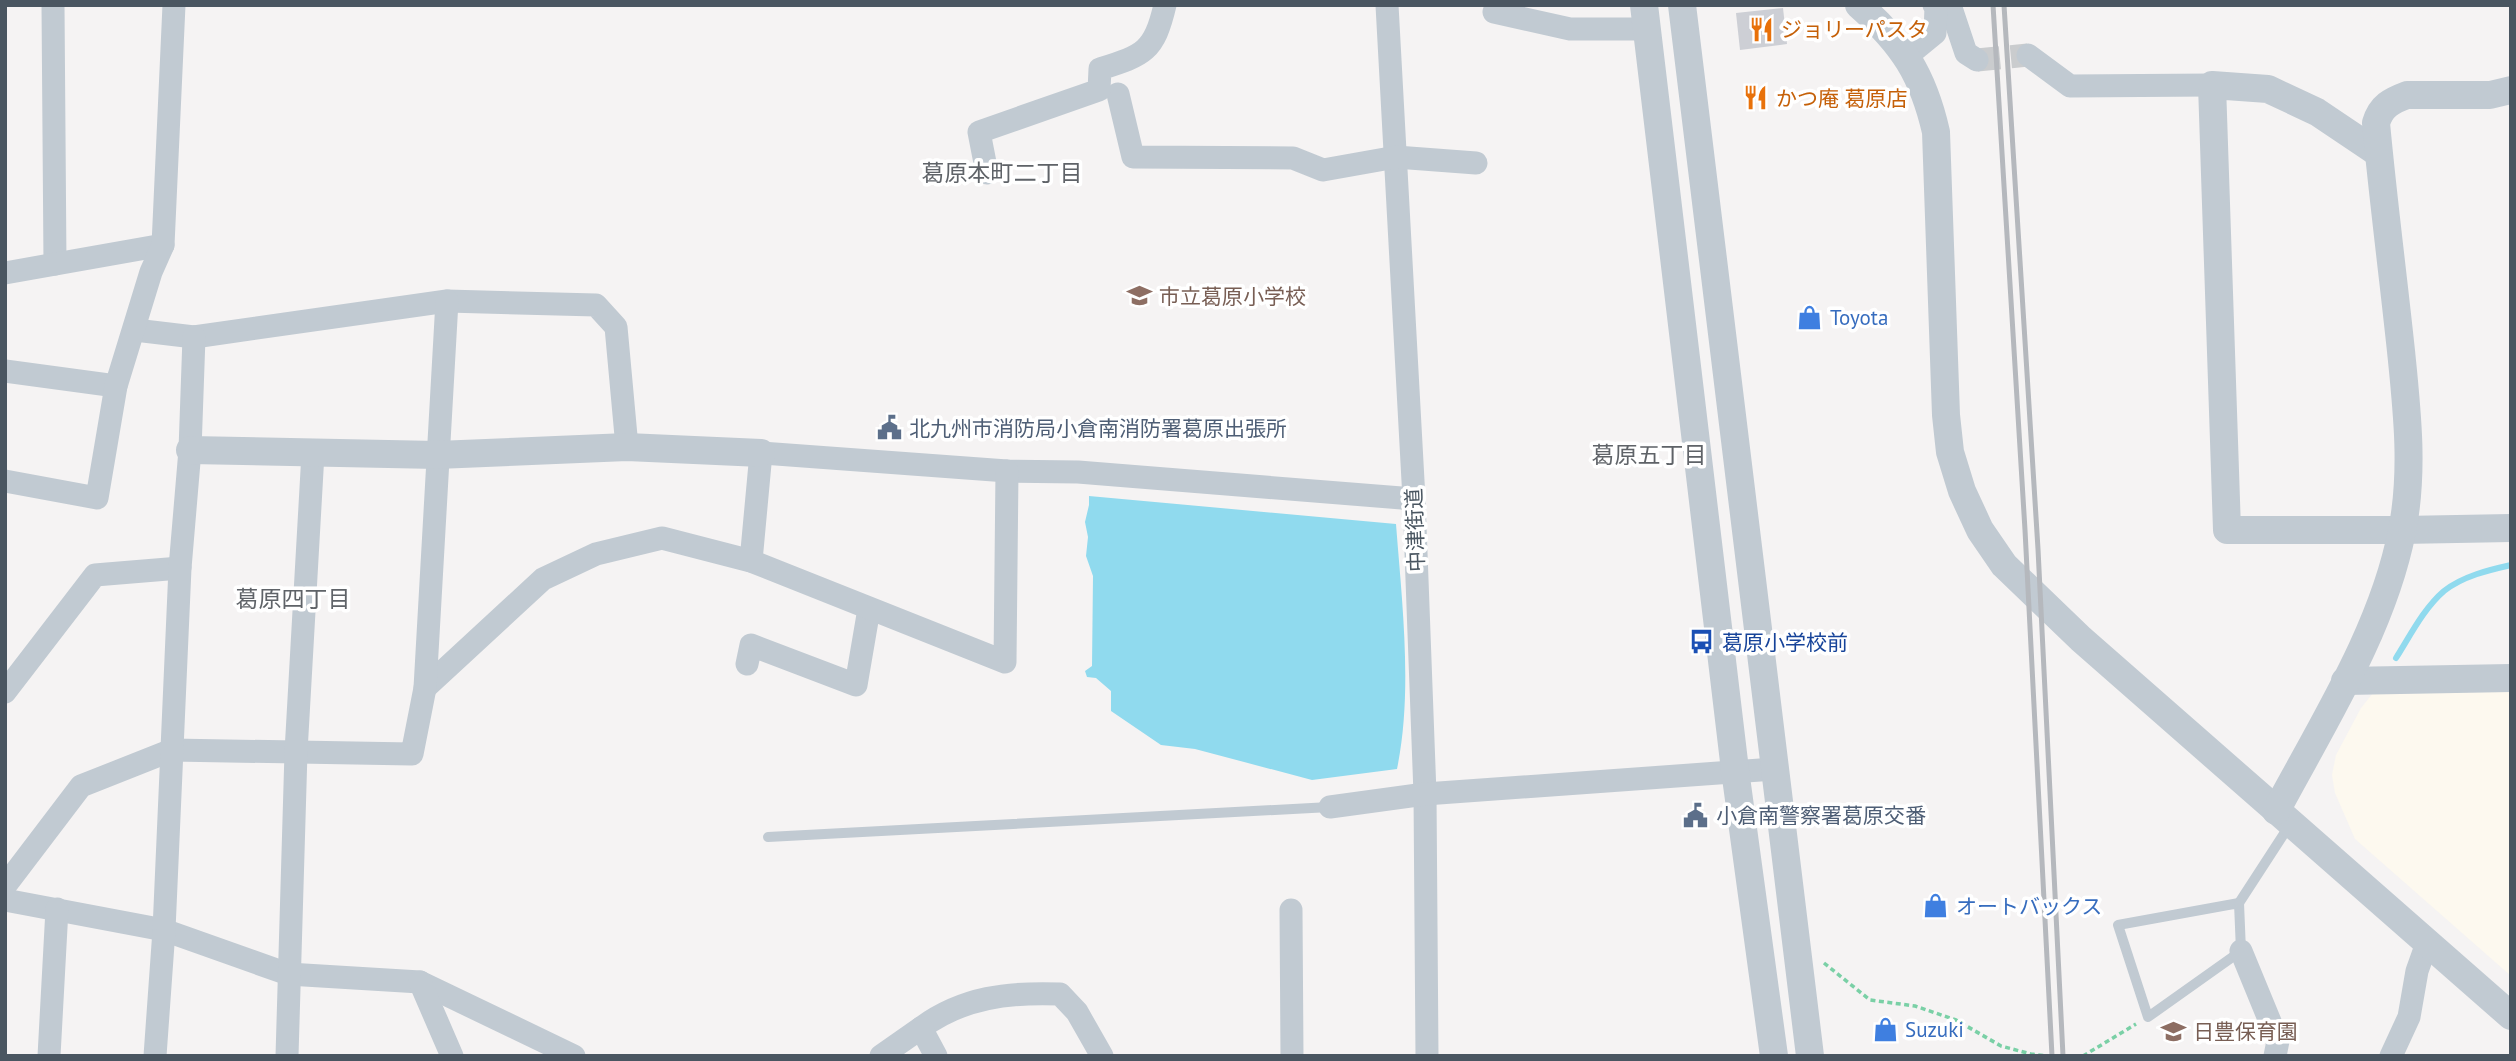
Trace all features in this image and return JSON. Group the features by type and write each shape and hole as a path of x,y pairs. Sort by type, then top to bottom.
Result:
{"street":[{"path":"53,5 55,264"},
{"path":"5,481 97,498 116,386 151,272 163,245 174,5"},
{"path":"987,173 979,132 1099,90 1101,69 1135,58 1152,43 1165,5"},
{"name":"中津街道","path":"1387,5 1414,499 1425,794 1427,1056"},
{"path":"1682,5 1810,1056"},
{"path":"1859,5 1883,26 1907,56 1929,102 1936,132 1946,415 1950,453 1962,491 1980,530 2004,565 2081,639 2511,1016"},
{"path":"1907,56 1935,33 1934,5"},
{"path":"1950,5 1966,53 1977,60"},
{"path":"1494,12 1570,29 1645,17 1735,770 1774,1056"},
{"path":"2028,55 2070,86 2212,85 2268,89 2317,112 2378,153"},
{"path":"2212,85 2227,530 2511,528"},
{"path":"2284,817 2380,607 2402,530 2407,481 2406,407 2378,153 2376,123 2379,113 2394,100 2407,95 2490,95 2511,90"},
{"path":"1118,94 1133,157 1293,158 1323,170 1396,157 1476,163"},
{"path":"5,273 163,245"},
{"path":"135,330 194,337 447,301 596,305 616,327 627,447"},
{"path":"5,886 81,786 172,750 412,754 425,688 447,301"},
{"path":"155,1056 180,568 190,450 194,337"},
{"path":"5,371 116,386"},
{"path":"190,450 437,455 627,447 761,453 1007,471 1078,472 1414,499"},
{"path":"287,1056 296,752 313,453"},
{"path":"751,562 761,453"},
{"path":"425,688 543,579 596,554 662,538 751,562 1005,662 1007,471"},
{"path":"5,692 94,575 180,568"},
{"path":"747,664 751,645 856,685 869,608"},
{"path":"2345,681 2511,678"},
{"path":"1330,807 1425,794 1774,769"},
{"path":"5,900 163,930 288,974 420,982 574,1056"},
{"path":"49,1056 57,909"},
{"path":"1291,910 1292,1056"},
{"path":"2391,1056 2409,1017 2417,971 2427,943"},
{"path":"2241,951 2278,1041 2275,1056"},
{"path":"420,982 452,1056"},
{"path":"881,1056 936,1017 995,995 1060,994 1077,1012 1102,1056"},
{"path":"921,1028 936,1056"}],"lane":[{"path":"768,837 1330,807"},
{"path":"2239,903 2118,925 2148,1017 2241,951 2239,903 2284,817"}],"path":[{"path":"1795,939 1870,1000 1915,1006 1956,1020 2001,1046 2047,1056"},
{"path":"2083,1056 2148,1017"}],"shaded area":[{"path":"2511,691 2511,976 2355,839 2335,793 2332,775 2336,755 2361,708 2373,693"}],"water":[{"path":"1089,496 1396,524 1405,678 1402,739 1397,769 1312,780 1195,749 1161,745 1111,711 1111,691 1096,678 1087,677 1085,671 1092,666 1093,576 1086,556 1088,537 1085,522"}],"building":[{"name":"ジョリーパスタ","path":"1783,8 1787,44 1740,50 1736,13"}],"waterway":[{"path":"2396,658 2424,614 2444,591 2485,571 2511,565"}],"tunnel":[{"path":"1977,60 2028,55"}],"railway":[{"path":"1993,5 2025,530 2052,1056"},
{"path":"2004,5 2038,549 2063,1056"}],"place":[{"name":"ジョリーパスタ","path":"1761,29"},
{"name":"かつ庵 葛原店","path":"1756,98"},
{"name":"市立葛原小学校","path":"1139,296"},
{"name":"Toyota","path":"1810,317"},
{"name":"北九州市消防局小倉南消防署葛原出張所","path":"889,428"},
{"name":"葛原小学校前","path":"1702,642"},
{"name":"小倉南警察署葛原交番","path":"1696,815"},
{"name":"オートバックス","path":"1936,906"},
{"name":"Suzuki","path":"1885,1029"},
{"name":"日豊保育園","path":"2173,1031"}],"district":[{"name":"葛原本町二丁目","path":"1002,172"},
{"name":"葛原五丁目","path":"1649,454"},
{"name":"葛原四丁目","path":"293,598"}]}
